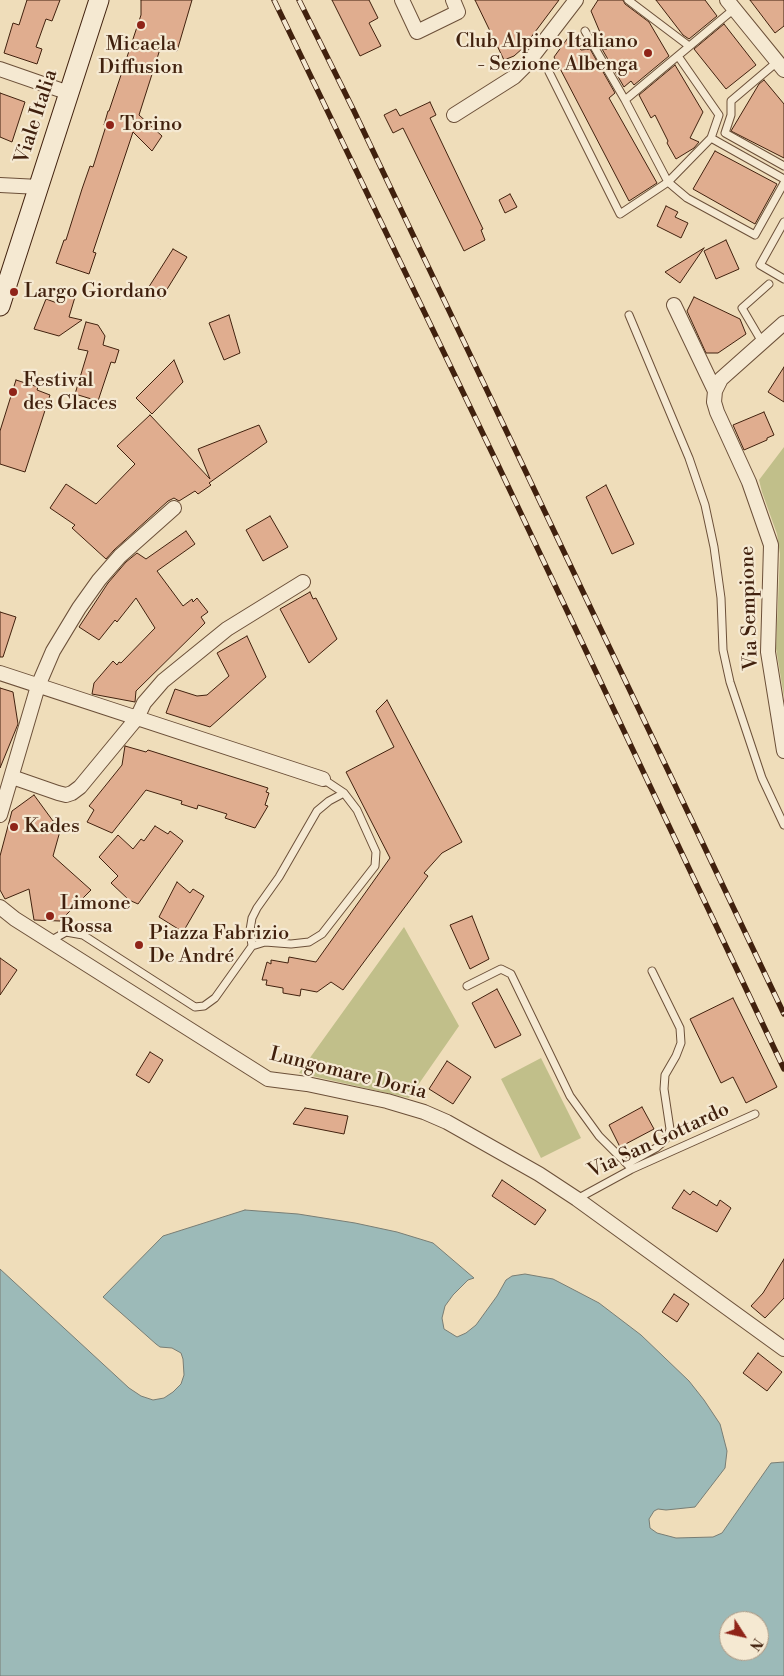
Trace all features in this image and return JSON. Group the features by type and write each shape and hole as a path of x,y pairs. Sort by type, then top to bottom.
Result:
{"street":[{"name":"Viale Italia","path":"0,306 99,0"},
{"path":"402,0 417,32 458,12 453,0"},
{"path":"454,115 520,71 576,0"},
{"path":"730,4 780,66"},
{"path":"0,69 69,93"},
{"path":"0,185 39,187"},
{"name":"Via Sempione","path":"674,305 715,391 714,402 717,412 749,482 771,546 768,652 784,751"},
{"path":"715,391 721,379 784,324"},
{"path":"0,815 3,795 12,777 38,686 53,651 79,608 99,580 120,556 174,508"},
{"path":"12,777 58,793 66,795 72,793 80,787 137,718 144,703 163,681 227,629 303,582"},
{"path":"0,673 323,779"},
{"name":"Lungomare Doria","path":"0,907 15,919 268,1079 307,1084 369,1097 424,1112 447,1122 539,1174 577,1199 784,1349"}],"lane":[{"path":"628,0 689,46"},
{"path":"625,100 689,46 730,4"},
{"path":"585,31 625,100 668,182 687,198 756,235 784,183"},
{"path":"549,72 620,214 668,182 711,138 719,115 678,56"},
{"path":"780,66 731,101 731,115 725,133 784,166"},
{"path":"711,138 784,178"},
{"path":"784,222 760,265 784,279"},
{"path":"762,342 742,308 769,284"},
{"path":"629,315 689,458 705,505 714,547 720,598 723,650 730,682 762,778 784,825"},
{"path":"50,941 66,932 83,935 195,1007 204,1006 215,998 252,946 265,942 291,944 309,942 322,934 375,866 376,852 357,810 344,793 323,779"},
{"path":"252,946 250,930 252,918 257,908 284,870 316,811 344,793"},
{"path":"467,986 501,969 512,974 570,1096 599,1136 629,1167 656,1148 668,1136 670,1129 664,1089 665,1075 676,1056 681,1042 680,1028 652,971"},
{"name":"Via San Gottardo","path":"577,1199 629,1167 754,1114"}],"shaded area":[{"path":"784,447 784,697 776,648 780,554 777,534 759,480"},
{"path":"404,927 459,1026 409,1098 299,1073"},
{"path":"541,1058 581,1138 541,1158 501,1079"}],"water":[{"path":"245,1210 298,1214 355,1223 397,1232 433,1243 474,1278 468,1280 445,1306 442,1318 444,1329 457,1337 476,1325 506,1280 512,1276 525,1274 553,1279 599,1303 641,1335 689,1381 720,1424 727,1451 725,1468 695,1507 658,1509 654,1511 649,1519 650,1528 657,1533 676,1538 713,1537 722,1533 771,1463 784,1462 784,1676 0,1676 0,1269 129,1388 141,1396 153,1400 164,1398 173,1392 181,1384 184,1375 181,1353 172,1348 160,1347 103,1297 163,1236"}],"building":[{"path":"27,0 60,0 52,21 46,19 36,47 42,49 37,64 4,53 13,23 19,25"},
{"path":"141,0 192,0 177,51 161,46 139,115 162,136 152,151 133,132 93,252 96,253 89,274 56,263 64,240 66,240 90,166 93,167 106,126 104,125 108,111 141,15"},
{"path":"332,0 369,0 378,18 369,23 381,46 360,56"},
{"path":"475,0 559,0 523,48 514,56 504,60"},
{"path":"598,0 623,0 625,4 649,22 669,56 634,85 631,81 624,87 602,49 607,49 591,11"},
{"path":"656,0 705,0 717,16 689,39 683,35"},
{"path":"750,0 784,0 784,26 775,33"},
{"path":"724,24 756,65 726,89 694,49"},
{"path":"570,35 581,50 590,49 615,93 609,98 657,183 629,201 554,57"},
{"path":"675,65 703,112 690,138 699,142 694,148 676,159 655,115 651,118 639,95"},
{"path":"764,80 784,104 784,158 731,131 759,84"},
{"path":"0,93 25,102 12,142 0,137"},
{"path":"430,102 436,115 430,118 483,229 481,230 485,240 464,251 403,128 393,133 384,115 396,109 400,116"},
{"path":"715,151 777,184 755,224 693,189"},
{"path":"510,194 517,207 505,213 499,200"},
{"path":"666,206 678,212 675,217 688,223 681,238 657,226"},
{"path":"726,240 739,269 716,279 704,251"},
{"path":"704,248 680,283 665,272"},
{"path":"173,249 187,257 161,299 145,293"},
{"path":"60,292 75,297 69,317 82,320 59,336 34,329 46,299 57,303"},
{"path":"694,297 740,319 746,334 718,353 706,353 687,311"},
{"path":"229,315 240,353 224,360 209,323"},
{"path":"86,322 98,325 105,336 103,345 119,350 115,363 111,362 98,401 75,394 88,351 78,349"},
{"path":"174,360 183,382 152,414 136,398"},
{"path":"784,367 784,402 768,392"},
{"path":"16,380 38,387 37,390 50,395 25,472 0,464 0,431"},
{"path":"764,412 774,435 744,450 733,425"},
{"path":"150,415 210,479 198,449 259,425 267,442 209,483 211,485 198,494 195,491 179,501 174,498 168,501 106,559 72,528 75,525 50,508 66,484 96,504 135,464 117,446"},
{"path":"606,485 634,544 612,554 586,497"},
{"path":"270,516 288,547 263,561 246,530"},
{"path":"186,531 195,544 157,571 183,606 192,599 193,602 197,598 208,612 201,617 205,623 136,691 135,702 92,694 94,683 113,661 117,665 119,662 121,663 155,628 136,598 117,622 115,620 99,640 79,627 108,583 126,562 137,553 146,559"},
{"path":"310,592 313,599 316,598 337,639 309,663 280,609"},
{"path":"0,612 16,617 3,657 0,657"},
{"path":"247,636 266,677 210,727 166,713 175,689 197,696 207,695 229,676 217,653"},
{"path":"0,688 13,692 18,724 0,768"},
{"path":"387,700 462,842 442,853 424,873 428,876 343,990 331,982 317,992 301,989 300,996 283,993 283,988 266,985 267,980 262,980 267,962 271,964 271,960 288,963 289,957 316,962 390,858 346,772 394,747 376,711"},
{"path":"125,746 146,752 148,750 268,788 266,792 269,793 265,805 268,806 255,828 225,818 227,814 198,805 197,809 181,804 182,801 146,790 112,833 87,822 94,810 89,806 122,765"},
{"path":"34,795 53,821 62,824 53,856 91,890 60,921 34,920 29,889 5,899 0,890 0,856 12,811"},
{"path":"155,826 168,834 170,831 183,841 138,904 129,900 111,883 118,876 99,857 118,835 133,849 141,839 144,841"},
{"path":"177,882 190,893 193,889 204,896 183,932 159,917"},
{"path":"472,916 489,959 470,969 450,925"},
{"path":"0,958 17,970 0,995"},
{"path":"497,989 521,1035 495,1048 472,1003"},
{"path":"733,998 777,1087 746,1103 733,1077 721,1083 690,1019"},
{"path":"150,1052 163,1060 149,1083 136,1075"},
{"path":"447,1061 471,1077 453,1104 429,1089"},
{"path":"642,1107 654,1129 620,1147 609,1125"},
{"path":"305,1108 348,1116 344,1134 293,1124"},
{"path":"502,1180 546,1210 535,1225 492,1196"},
{"path":"684,1190 690,1195 693,1191 717,1206 720,1200 731,1208 717,1232 672,1208"},
{"path":"784,1259 784,1298 765,1318 751,1306 763,1293"},
{"path":"674,1294 689,1304 677,1322 662,1312"},
{"path":"758,1353 782,1372 767,1391 743,1373"}],"railway":[{"path":"274,0 498,465 784,1069"},
{"path":"299,0 354,111 784,1014"}],"place":[{"name":"Micaela Diffusion","path":"141,25"},
{"name":"Club Alpino Italiano - Sezione Albenga","path":"648,53"},
{"name":"Torino","path":"110,125"},
{"name":"Largo Giordano","path":"14,292"},
{"name":"Festival des Glaces","path":"13,392"},
{"name":"Kades","path":"14,827"},
{"name":"Limone Rossa","path":"50,916"},
{"name":"Piazza Fabrizio De André","path":"139,945"}]}
